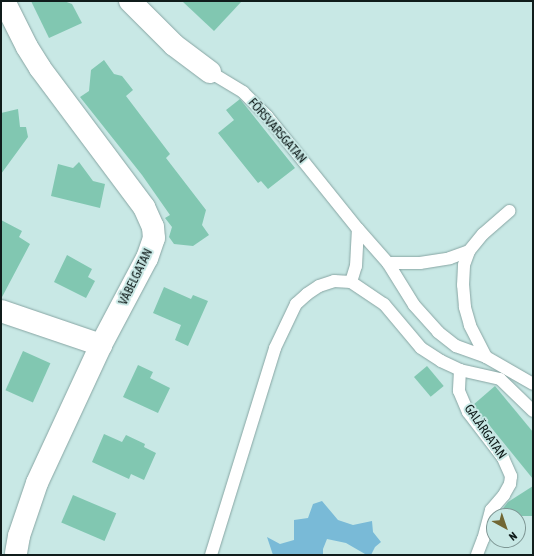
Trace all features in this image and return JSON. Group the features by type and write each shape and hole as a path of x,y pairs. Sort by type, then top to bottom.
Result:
{"street":[{"name":"VÄBELGATAN","path":"4,1 32,56 144,207 153,227 154,238 148,258 101,345 37,483 18,536 14,553"},
{"name":"FÖRSVARSGATAN","path":"130,1 174,45 210,72"},
{"path":"1,311 101,345"}],"lane":[{"name":"FÖRSVARSGATAN","path":"210,72 243,92 262,111 358,229"},
{"path":"486,357 470,325 465,307 462,285 464,265 469,251 483,234 509,212"},
{"path":"358,229 388,263 414,305 438,332 456,346 486,357 533,384"},
{"path":"351,282 356,266 358,229"},
{"path":"388,263 420,263 450,258 469,251"},
{"path":"211,555 275,348 296,304 319,286 334,281 351,282 384,304 421,348 441,361 460,370 500,379 533,412"},
{"name":"GALÄRGATAN","path":"460,370 459,391 468,412 503,458 508,466 511,476 510,484 504,495 491,510 477,555"}],"water":[{"path":"322,501 338,520 353,525 372,521 373,532 381,542 375,547 371,555 365,554 346,543 327,539 323,549 323,555 273,555 267,537 280,544 294,540 294,520 308,518 313,504"}],"building":[{"path":"31,1 64,1 72,4 82,23 49,38"},
{"path":"182,1 242,1 214,31"},
{"path":"104,60 114,74 122,76 133,90 126,96 170,154 166,158 206,210 202,225 209,235 193,246 174,244 169,237 172,227 165,218 170,215 142,175 80,97 89,91 91,70"},
{"path":"240,99 295,168 268,189 261,181 258,183 218,133 234,120 226,110"},
{"path":"18,109 20,127 26,127 28,137 1,174 1,113"},
{"path":"79,162 93,181 105,184 100,208 51,196 58,164 73,168"},
{"path":"1,220 22,231 19,237 30,244 1,299"},
{"path":"67,255 92,269 88,277 95,281 86,298 54,282"},
{"path":"164,287 191,299 193,295 208,301 188,346 175,340 181,325 153,313"},
{"path":"23,351 50,363 33,402 6,390"},
{"path":"138,365 153,372 150,378 170,388 158,413 123,397"},
{"path":"427,366 444,386 431,397 414,377"},
{"path":"495,386 533,432 533,479 473,405"},
{"path":"104,434 122,442 126,435 145,444 144,447 156,453 144,480 131,474 129,479 92,462"},
{"path":"533,486 533,516 526,516 526,508 503,508 508,502"},
{"path":"73,495 116,513 105,541 61,523"}]}
